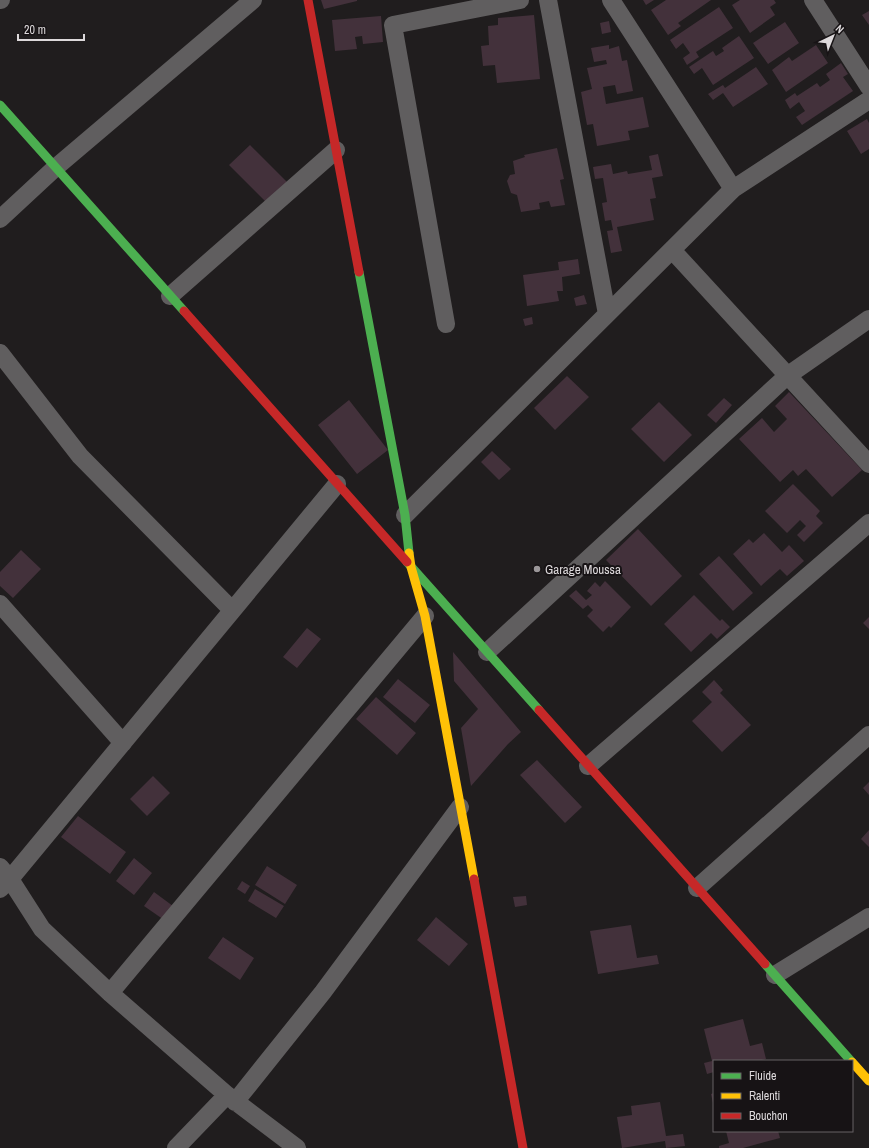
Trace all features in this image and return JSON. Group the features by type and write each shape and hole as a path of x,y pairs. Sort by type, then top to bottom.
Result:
{"street":[{"path":"0,218 55,168 253,0"},
{"path":"308,0 405,515 411,567 425,616 523,1148"},
{"path":"446,324 394,25 520,0"},
{"path":"548,0 607,314"},
{"path":"611,0 733,189"},
{"path":"813,0 869,87"},
{"path":"405,515 733,189 869,100"},
{"path":"0,105 850,1060"},
{"path":"170,296 336,150"},
{"path":"672,250 869,464"},
{"path":"487,652 788,376 869,319"},
{"path":"0,353 80,456 232,610"},
{"path":"297,1148 231,1099 110,993 42,929 3,878 123,743 337,484"},
{"path":"588,766 869,523"},
{"path":"0,604 123,743"},
{"path":"110,993 425,616"},
{"path":"697,888 869,736"},
{"path":"176,1148 231,1099 323,992 460,807"},
{"path":"775,975 869,917"},
{"path":"853,1063 869,1081"}],"building":[{"path":"321,0 357,0 357,1 324,9"},
{"path":"643,0 654,0 646,5"},
{"path":"666,0 711,0 678,23 681,26 668,35 651,10"},
{"path":"740,0 774,0 776,3 770,7 775,15 750,33 732,5"},
{"path":"719,7 733,28 696,52 699,57 687,65 683,58 690,53 683,43 676,49 670,40"},
{"path":"869,11 869,25 862,15"},
{"path":"534,15 540,79 497,83 495,65 483,66 481,46 489,45 488,26 498,25 498,18"},
{"path":"381,16 383,42 363,44 362,36 355,37 357,49 335,51 332,20"},
{"path":"609,21 611,32 602,34 600,23"},
{"path":"785,22 799,43 768,64 753,43"},
{"path":"739,36 754,58 713,85 702,68 694,74 689,67 713,51 716,56 724,51 722,48"},
{"path":"609,45 609,49 619,46 622,61 627,60 633,91 617,94 615,85 603,87 606,104 643,97 649,127 628,131 630,140 597,146 593,124 587,125 581,92 592,89 587,68 607,64 606,60 594,62 591,48"},
{"path":"816,45 828,63 786,92 772,70 789,57 792,61"},
{"path":"841,63 848,74 843,77 853,91 802,125 796,117 805,111 799,102 790,109 785,100 795,93 797,96 817,83 820,87 830,80 826,74"},
{"path":"756,67 768,84 733,107 723,93 713,100 708,94 723,85 725,88"},
{"path":"867,119 869,123 869,149 861,154 847,131"},
{"path":"250,145 297,192 276,212 229,165"},
{"path":"557,148 564,179 560,180 565,205 551,207 549,201 539,203 540,209 521,212 517,195 511,193 507,181 510,175 515,174 513,161 525,157 524,155"},
{"path":"658,154 663,176 652,178 656,198 650,199 654,220 617,227 622,251 611,253 607,231 613,230 611,220 605,221 602,203 607,202 603,178 595,179 593,167 611,164 613,174 627,171 628,174 652,170 649,156"},
{"path":"578,259 580,274 562,277 563,291 557,291 559,301 527,306 523,275 559,270 558,262"},
{"path":"584,295 587,304 576,306 574,298"},
{"path":"532,317 533,324 525,326 523,319"},
{"path":"567,376 589,397 555,430 534,408"},
{"path":"789,392 862,470 832,497 806,469 798,476 793,470 780,482 739,439 762,418 774,432 787,419 775,406"},
{"path":"724,398 732,405 716,423 707,415"},
{"path":"349,400 388,450 357,474 318,425"},
{"path":"659,402 692,435 664,462 631,429"},
{"path":"492,451 511,469 499,480 481,462"},
{"path":"793,484 820,511 816,516 823,523 804,542 797,535 806,526 800,520 787,533 765,511"},
{"path":"638,529 682,576 651,606 606,560"},
{"path":"764,533 782,552 789,545 804,561 787,576 780,569 761,586 733,554 749,539 753,543"},
{"path":"21,550 41,569 13,598 0,586 0,572"},
{"path":"719,556 753,593 733,611 699,574"},
{"path":"605,581 631,607 611,628 609,626 603,632 587,616 593,610 588,605 583,609 569,596 576,590 586,600 592,595 587,591 595,582 600,587"},
{"path":"694,595 720,621 722,619 730,627 717,639 711,633 691,652 664,624"},
{"path":"869,617 869,629 863,623"},
{"path":"307,628 321,639 297,668 283,657"},
{"path":"453,652 521,732 508,744 471,786 461,728 478,709 454,681"},
{"path":"398,679 430,705 415,723 383,697"},
{"path":"714,680 723,690 720,693 751,725 722,752 692,721 712,702 702,692"},
{"path":"376,697 416,733 397,755 356,719"},
{"path":"537,760 582,807 565,823 520,775"},
{"path":"153,776 170,793 147,816 130,799"},
{"path":"869,782 869,795 863,788"},
{"path":"78,816 126,852 110,874 61,837"},
{"path":"869,830 869,847 861,839"},
{"path":"134,858 152,873 134,895 116,881"},
{"path":"267,866 297,885 285,904 255,885"},
{"path":"242,881 250,886 245,894 237,889"},
{"path":"255,889 284,906 276,918 248,901"},
{"path":"154,892 177,909 167,922 144,906"},
{"path":"526,896 527,905 515,907 513,897"},
{"path":"436,917 468,944 449,966 417,940"},
{"path":"631,925 637,958 657,955 659,964 598,974 590,931"},
{"path":"223,937 254,958 240,980 208,958"},
{"path":"743,1019 750,1046 762,1043 766,1059 713,1060 713,1072 707,1074 704,1063 712,1061 704,1029"},
{"path":"660,1102 666,1136 683,1134 685,1146 666,1148 665,1141 622,1148 617,1117 632,1115 631,1106"},
{"path":"726,1132 778,1132 780,1138 743,1148 719,1148 719,1146 729,1143"}],"traffic: fast":[{"path":"0,105 184,311"},
{"path":"359,272 405,515 409,553"},
{"path":"407,562 539,710"},
{"path":"765,964 850,1060"}],"traffic: slow":[{"path":"409,553 411,567 425,616 474,879"},
{"path":"853,1063 869,1081"}],"traffic: jam":[{"path":"308,0 359,272"},
{"path":"184,311 407,562"},
{"path":"539,710 765,964"},
{"path":"474,879 523,1148"}],"place":[{"name":"Garage Moussa","path":"537,569"}]}
